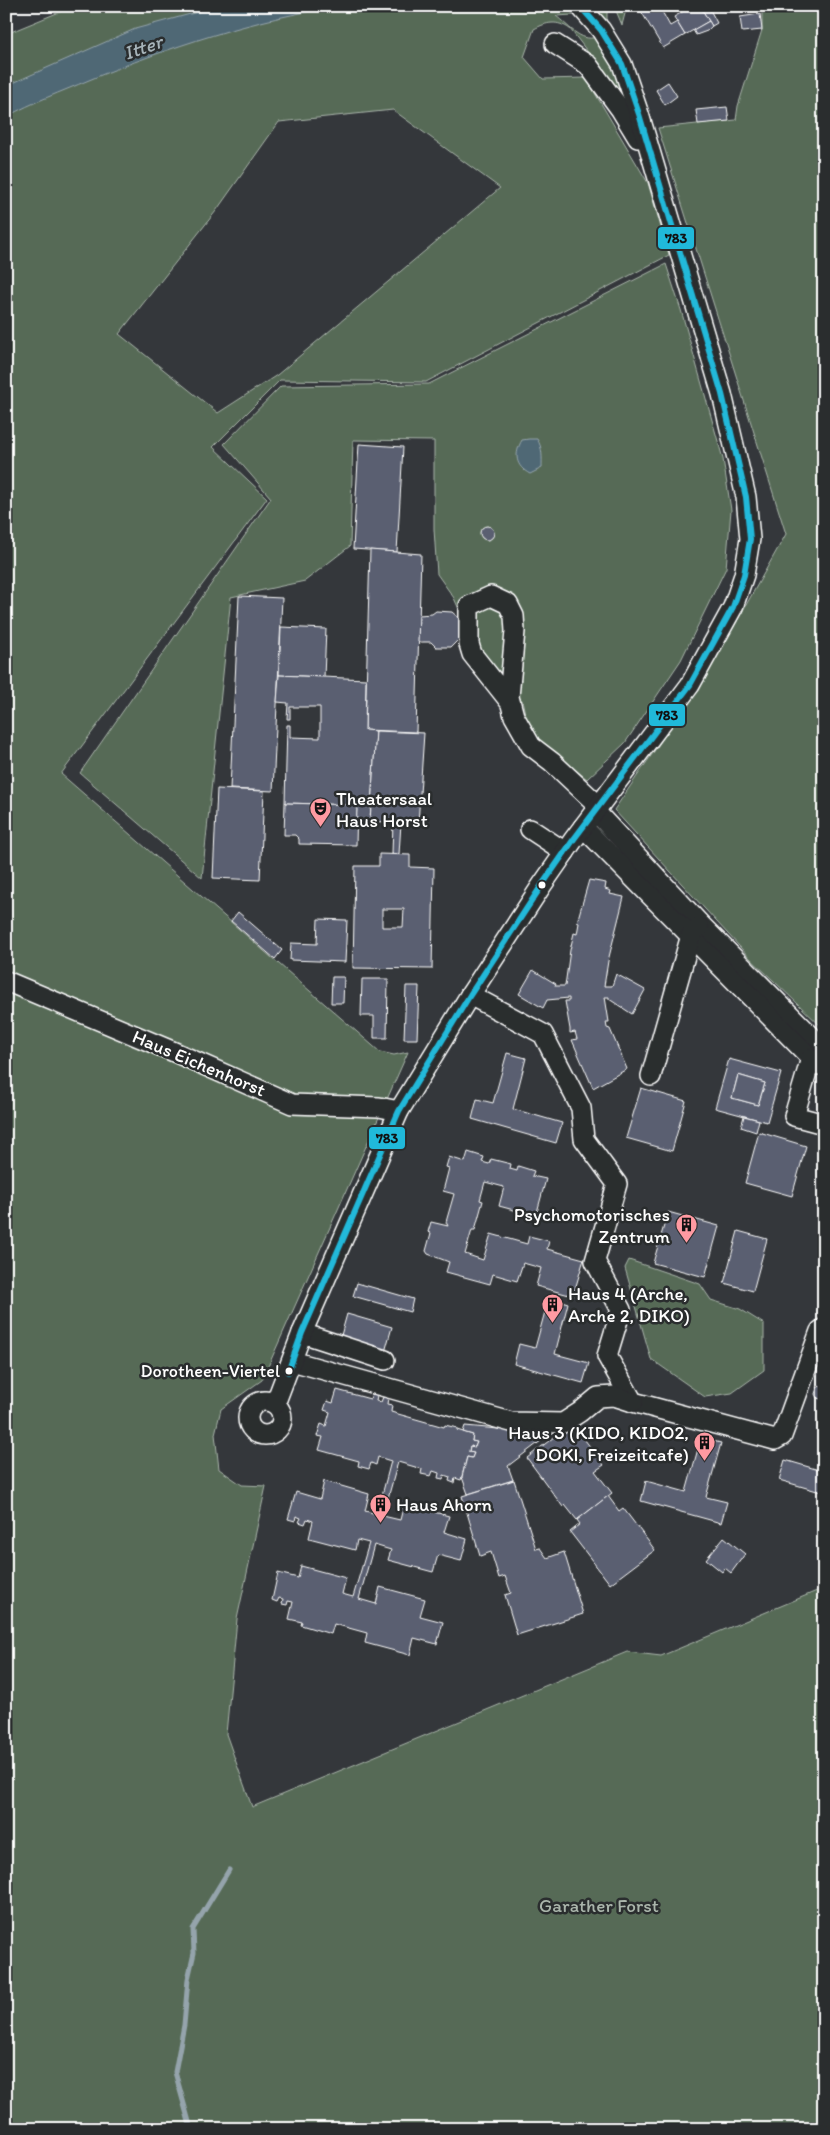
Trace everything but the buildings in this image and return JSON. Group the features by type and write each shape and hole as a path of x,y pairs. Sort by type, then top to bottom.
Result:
{"street":[{"path":"275,1404 302,1333 399,1111 470,995 565,852 690,685 733,607 744,575 750,539 746,497 722,394 639,114 622,64 600,30 580,6"},
{"path":"555,44 588,65 621,110 652,161"},
{"path":"510,702 472,654 469,644 469,606 491,596 508,604 514,616 515,630 510,702 514,716 531,746 552,762 597,808 696,930"},
{"path":"583,827 696,930 820,1056 794,1116 824,1124"},
{"path":"530,829 565,852"},
{"path":"651,1076 696,930"},
{"name":"Haus Eichenhorst","path":"6,982 172,1051 292,1104 379,1107 399,1111"},
{"path":"470,995 543,1034 581,1108 584,1139 617,1184 595,1261 621,1310 608,1356 633,1402"},
{"path":"292,1360 511,1422 562,1423 598,1397 614,1396 775,1440 782,1436 820,1331 824,1328"},
{"path":"302,1333 386,1360"}],"green space":[{"name":"Garather Forst","path":"74,6 571,6 573,15 556,16 580,35 590,38 596,37 614,61 624,99 570,29 561,24 548,24 534,29 524,57 543,79 586,78 648,183 669,255 426,382 280,380 213,447 267,498 61,774 380,1052 394,1055 408,1052 262,1380 221,1409 215,1434 219,1469 242,1485 266,1486 237,1619 226,1734 252,1807 627,1652 661,1656 824,1588 824,2129 6,2129 6,34","holes":["393,110 500,188 277,375 218,413 119,334 216,211 279,122"]},
{"path":"592,6 603,6 607,12 607,19 603,22"},
{"path":"614,6 627,6 622,25"},
{"path":"762,6 824,6 824,1029 750,958 614,810 697,692 786,534 658,128 736,120 738,106 762,30"},
{"path":"666,264 723,459 731,510 726,568 681,660 625,743 587,779 537,739 526,718 522,700 476,648 454,598 437,574 434,529 434,441 353,440 350,546 305,581 231,597 202,878 80,773 271,498 224,444 281,386 429,384"},
{"path":"629,1260 700,1284 711,1300 740,1309 764,1324 764,1370 732,1393 705,1397 651,1359 625,1268"}],"water":[{"name":"Itter","path":"220,6 340,6 244,26 150,56 37,102 6,117 6,86 135,29"},
{"path":"537,439 542,457 542,468 530,474 521,467 517,459 519,445 522,440"}],"waterway":[{"path":"191,2129 175,2072 184,2025 188,1979 194,1953 193,1929 229,1870"}],"transit line":[{"name":"783","path":"288,1372 302,1333 399,1111 470,995 542,885 574,839 690,685 733,607 744,575 750,539 746,497 722,394 639,114 622,64 601,30 580,6"}],"place":[{"name":"Theatersaal Haus Horst","path":"320,828"},
{"name":"Psychomotorisches Zentrum","path":"686,1244"},
{"name":"Haus 4 (Arche, Arche 2, DIKO)","path":"552,1323"},
{"name":"Dorotheen-Viertel","path":"289,1371"},
{"name":"Haus 3 (KIDO, KIDO2, DOKI, Freizeitcafe)","path":"705,1462"},
{"name":"Haus Ahorn","path":"380,1523"}]}
